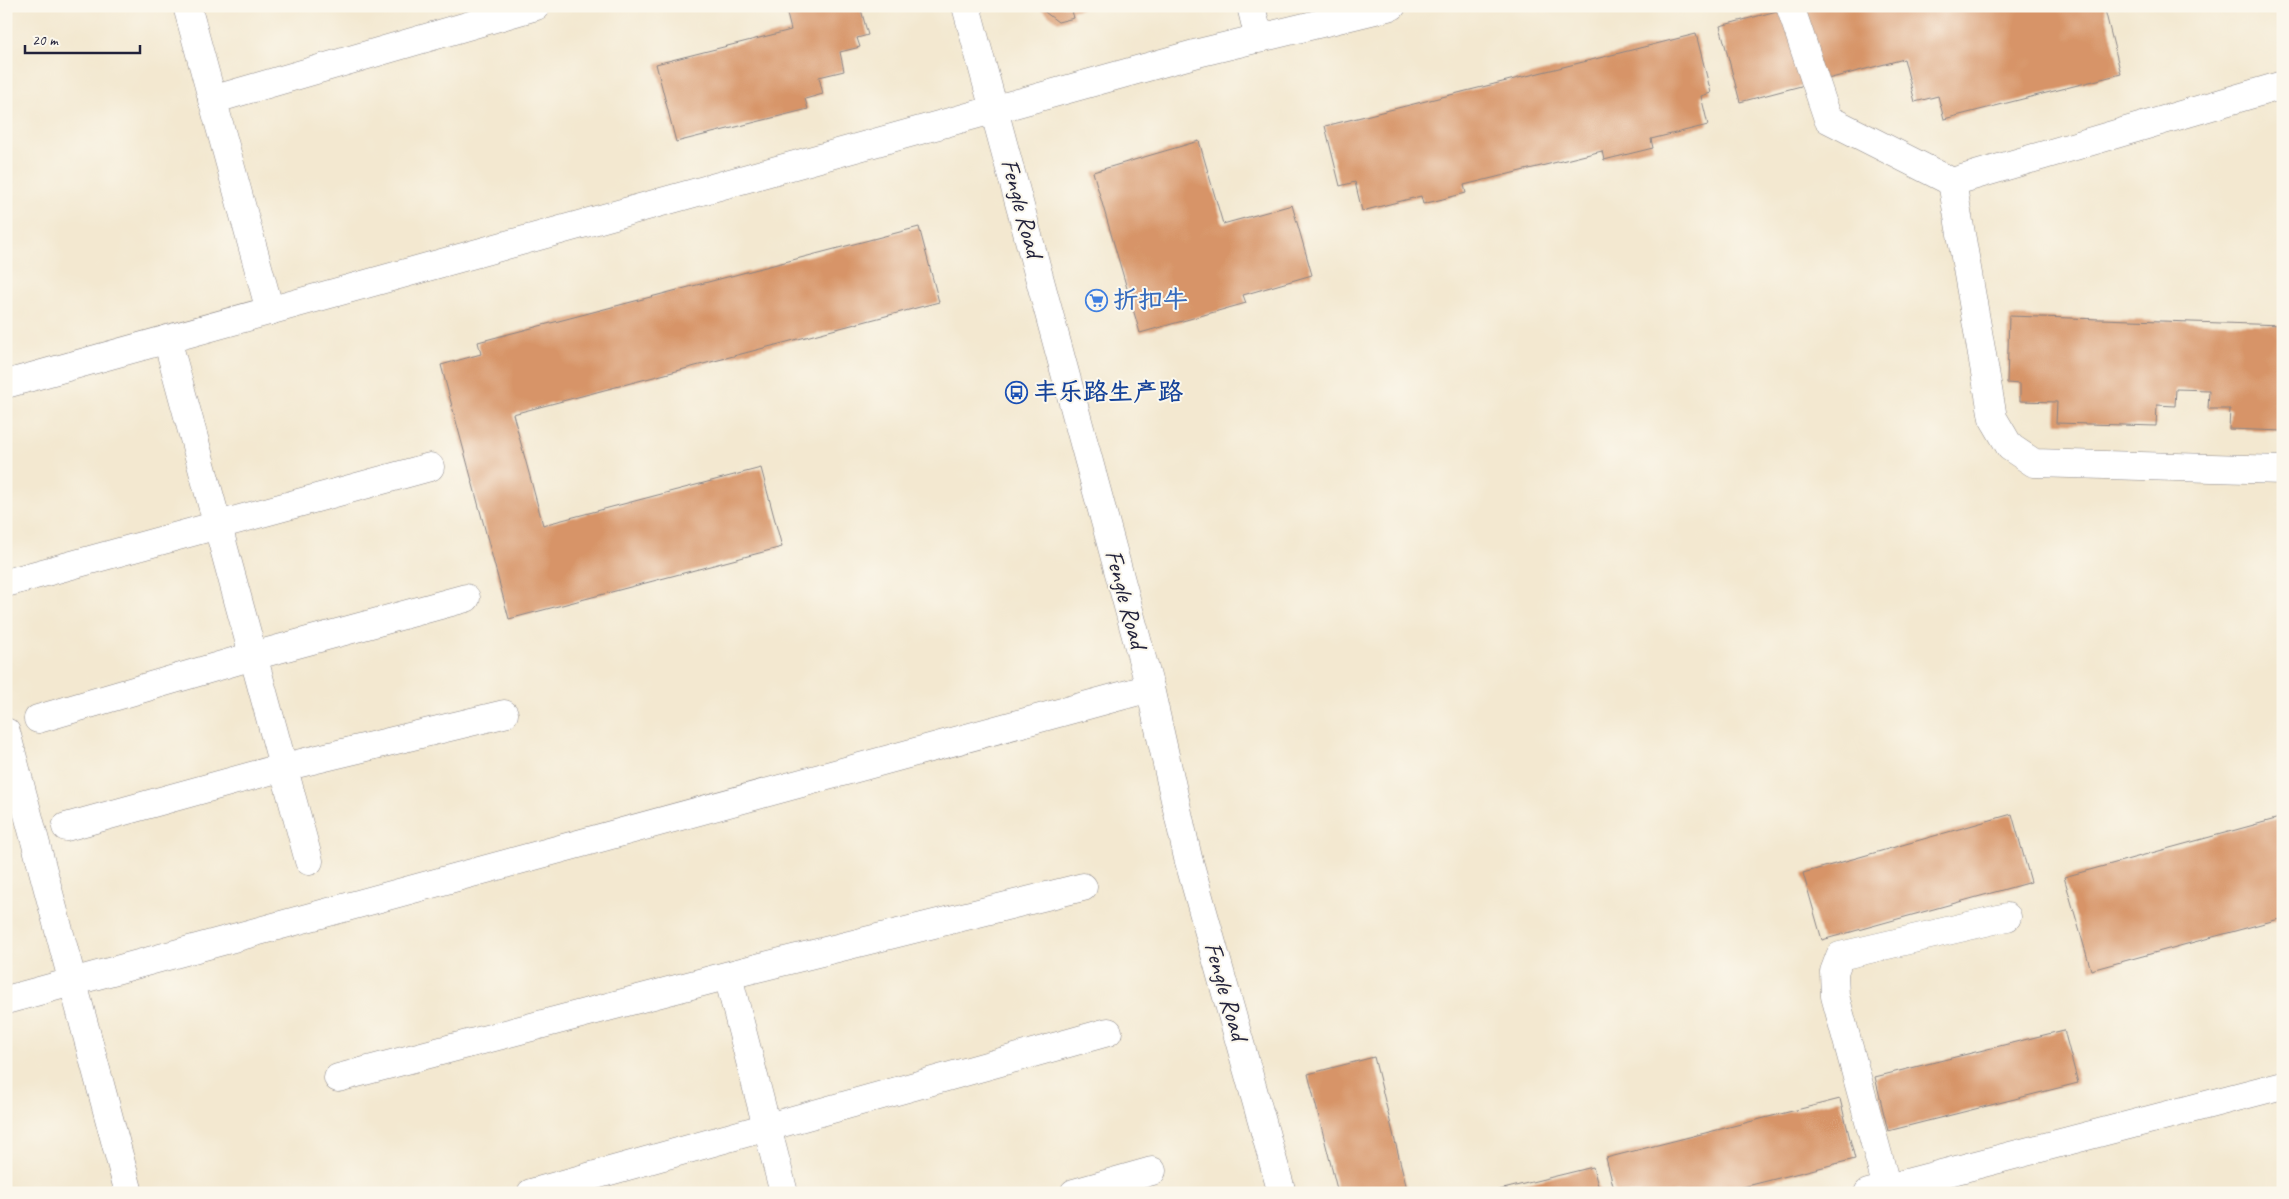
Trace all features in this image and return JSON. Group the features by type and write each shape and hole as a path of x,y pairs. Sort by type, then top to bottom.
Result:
{"street":[{"path":"186,6 270,311"},
{"path":"212,100 536,6"},
{"name":"Fengle Road","path":"966,6 1150,688 1188,858 1282,1193"},
{"path":"1251,6 1259,39"},
{"path":"6,384 995,110 1259,39 1392,6"},
{"path":"1790,6 1828,119 1952,182 2283,85"},
{"path":"1952,182 1993,418 2010,447 2034,463 2283,470"},
{"path":"167,340 309,861"},
{"path":"6,583 430,467"},
{"path":"38,719 253,656 466,598"},
{"path":"6,1000 1150,688"},
{"path":"66,827 284,768 504,714"},
{"path":"6,732 129,1193"},
{"path":"338,1078 1083,886"},
{"path":"2007,917 1840,956 1834,972 1835,996 1878,1190 2283,1085"},
{"path":"728,976 784,1193"},
{"path":"531,1193 767,1129 1108,1032"},
{"path":"1074,1193 1152,1171"}],"building":[{"path":"785,6 860,6 868,35 857,38 860,47 840,52 844,71 819,77 823,94 805,99 808,109 676,142 656,64 791,30"},
{"path":"1037,6 1089,7 1072,11 1074,18 1058,22"},
{"path":"1796,6 2104,6 2121,74 1944,119 1938,96 1915,102 1904,59 1740,102 1720,26"},
{"path":"1696,34 1711,93 1701,96 1708,125 1651,139 1653,148 1604,160 1602,151 1464,185 1466,193 1423,204 1421,196 1362,211 1355,182 1340,186 1325,126"},
{"path":"1199,141 1223,224 1292,205 1312,275 1243,295 1246,303 1140,333 1093,172"},
{"path":"919,227 939,302 513,414 543,525 761,468 782,547 509,619 441,365 481,354 478,342"},
{"path":"2009,316 2283,325 2283,431 2229,429 2230,409 2208,409 2209,390 2176,389 2175,406 2157,405 2156,426 2056,423 2057,402 2020,401 2020,384 2007,383"},
{"path":"2012,814 2031,882 1822,940 1803,873"},
{"path":"2283,817 2283,918 2091,970 2064,877"},
{"path":"2064,1030 2078,1083 1888,1131 1875,1077"},
{"path":"1374,1057 1408,1193 1338,1193 1308,1074"},
{"path":"1840,1099 1855,1159 1719,1193 1615,1193 1606,1158"},
{"path":"1593,1167 1600,1193 1491,1192"}],"place":[{"name":"折扣牛","path":"1097,300"},
{"name":"丰乐路生产路","path":"1017,392"}]}
